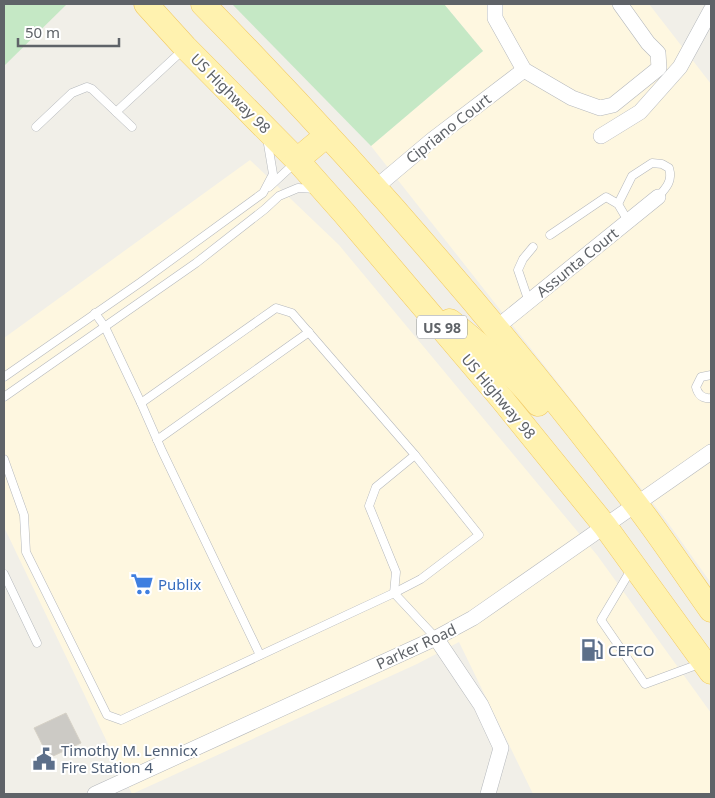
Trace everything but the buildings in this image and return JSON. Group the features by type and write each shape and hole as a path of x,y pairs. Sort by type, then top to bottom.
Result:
{"main road":[{"name":"US Highway 98","path":"146,4 185,48 297,160 411,291 502,398 709,660"},
{"name":"US 98","path":"203,4 278,80 375,188 496,328 637,505 711,610"},
{"path":"297,160 327,135"},
{"path":"411,291 478,343 528,391 605,490 620,502 637,505"},
{"path":"605,526 624,530 709,660"}],"street":[{"path":"495,4 495,18 524,70 572,98 600,108 613,105 658,68 658,53 648,43 620,4"},
{"path":"601,136 640,112 660,90 680,67 711,10"},
{"name":"Cipriano Court","path":"375,188 432,140 524,70"},
{"name":"Assunta Court","path":"496,328 658,197"},
{"name":"Parker Road","path":"95,794 436,638 486,610 711,452"},
{"path":"436,638 481,705 501,748 488,794"}],"lane":[{"path":"116,112 185,48"},
{"path":"36,127 72,93 87,87 92,89 132,127"},
{"path":"263,193 273,174 266,128"},
{"path":"4,376 141,282 263,193 297,160"},
{"path":"618,204 632,176 652,163 662,164 669,168 671,175 668,186 658,197"},
{"path":"4,397 196,263 279,196 298,188 323,190"},
{"path":"550,235 606,197 618,204 628,221"},
{"path":"528,302 518,270 522,259 533,247"},
{"path":"4,459 24,515 26,552 108,715 121,720 394,593 421,579 479,535 415,455 292,312 276,308 141,403"},
{"path":"95,313 105,327 260,655"},
{"path":"157,440 309,332"},
{"path":"711,375 701,377 696,387 702,396 711,398"},
{"path":"415,455 376,487 369,506 396,572 394,593 436,638"},
{"path":"634,566 602,620 645,684 709,660"},
{"path":"4,574 37,643"}],"shaded area":[{"path":"444,4 649,4 711,84 711,583 663,516 371,146 483,51"},
{"path":"250,160 339,245 597,555 711,713 711,794 533,794 459,642 417,664 132,794 4,527 4,338"}],"green space":[{"path":"4,4 67,4 4,66"},
{"path":"232,4 444,4 483,51 371,146"}],"place":[{"name":"Publix","path":"142,584"},
{"name":"CEFCO","path":"592,650"},
{"name":"Timothy M. Lennicx Fire Station 4","path":"44,759"}]}
